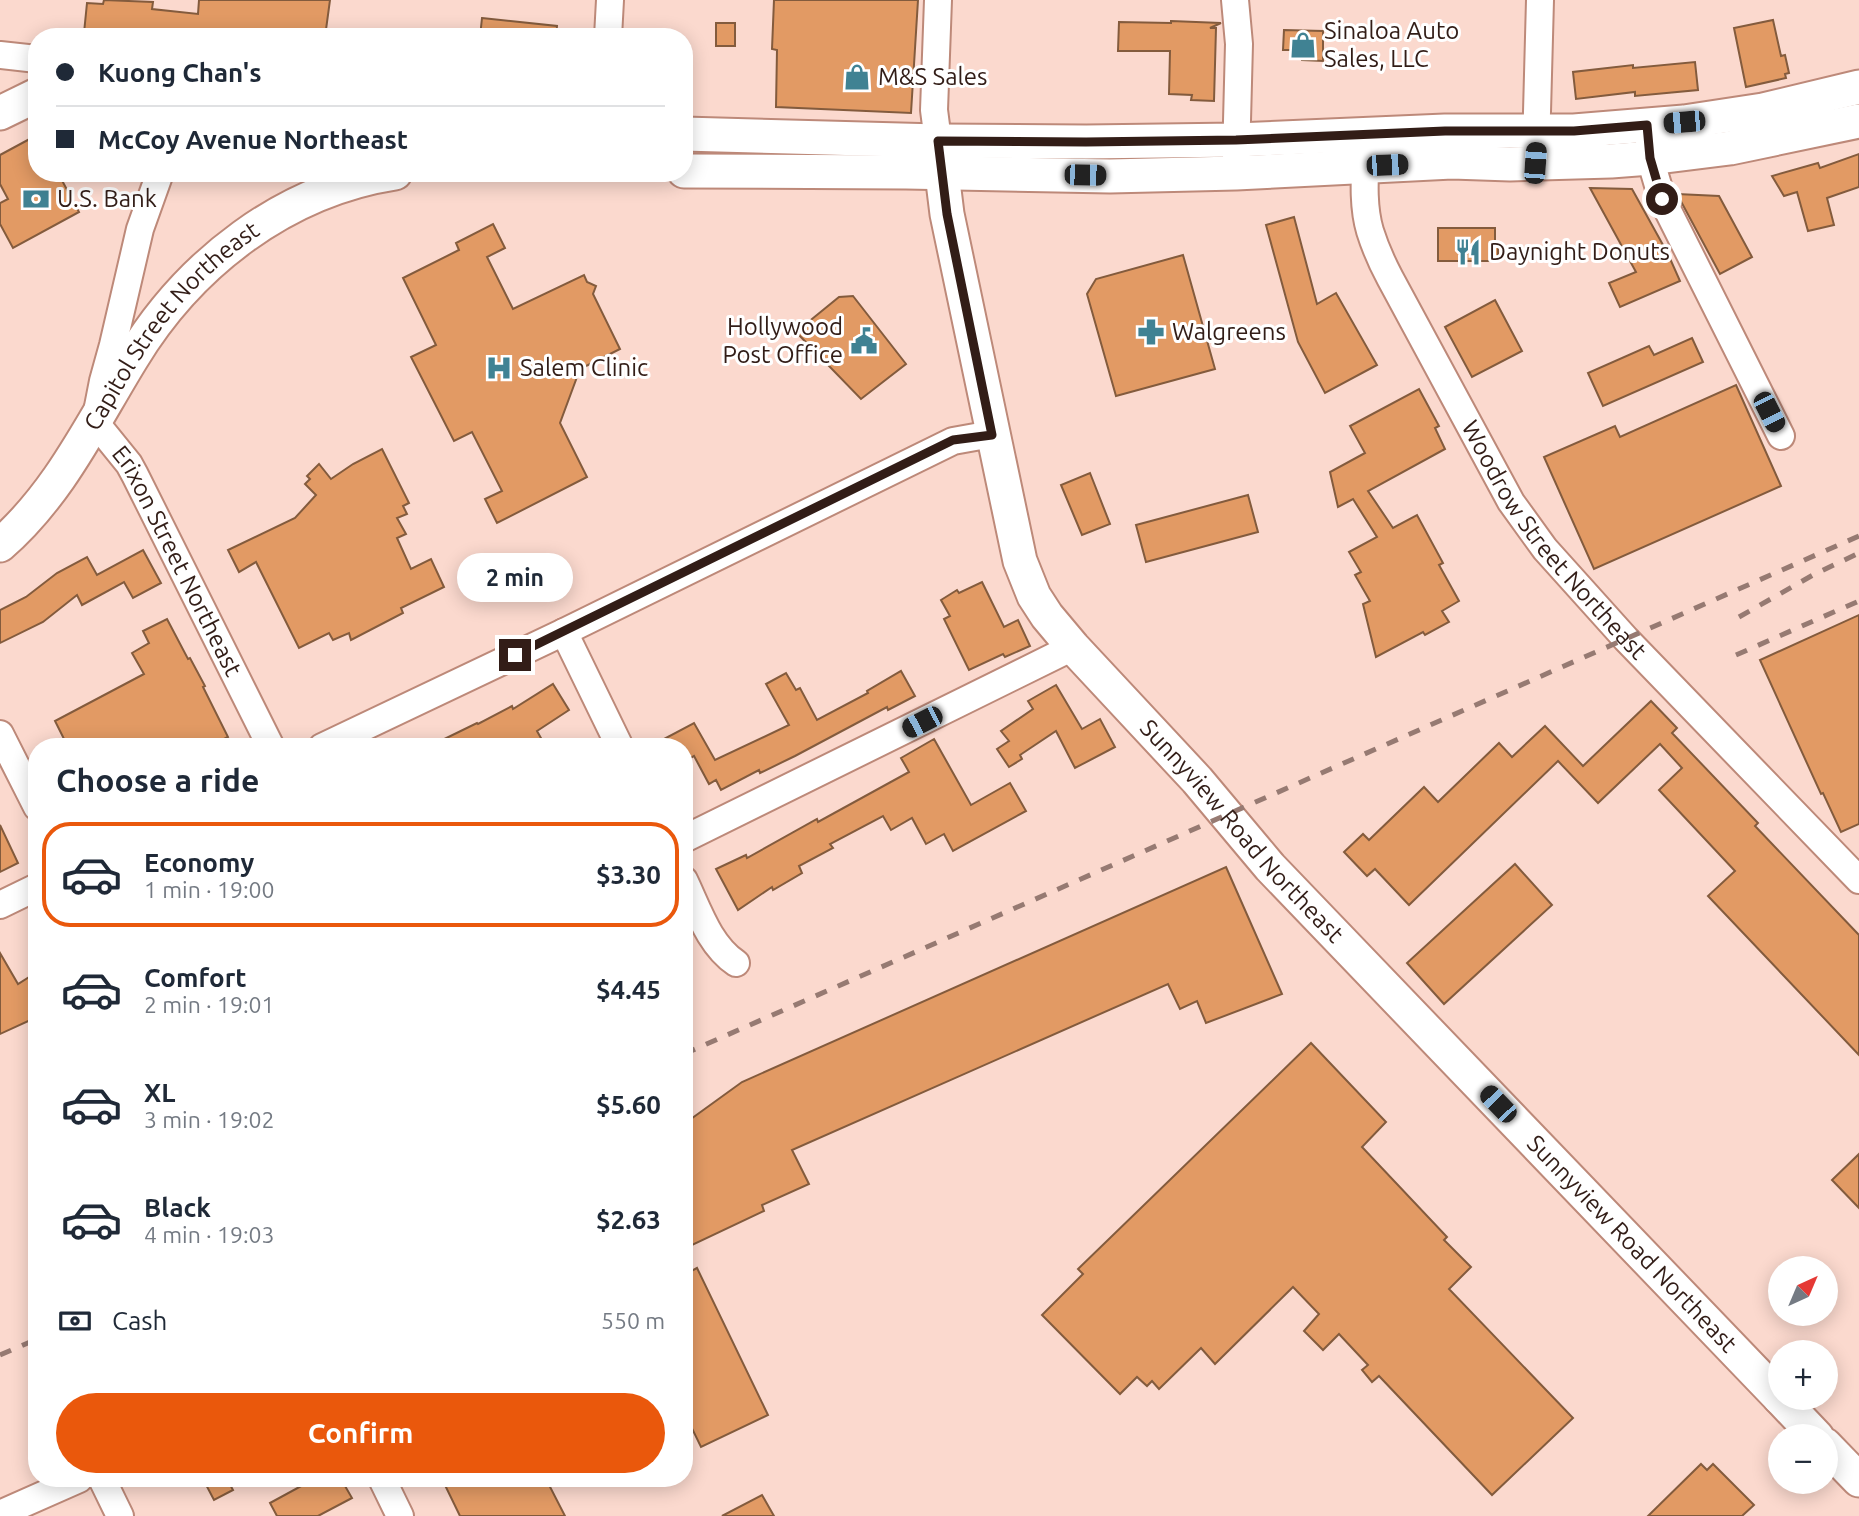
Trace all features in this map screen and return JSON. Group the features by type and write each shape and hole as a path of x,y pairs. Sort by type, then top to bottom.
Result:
{"main road":[{"path":"693,134 1086,142 1365,166 1452,162 1536,147 1601,129 1684,122 1763,110 1859,86"},
{"path":"0,113 28,99"},
{"path":"693,171 1110,176 1366,134 1457,131 1536,147 1650,158 1730,148 1859,121"},
{"path":"693,149 709,148 736,136"},
{"name":"Sunnyview Road Northeast","path":"938,141 947,214 1020,561 1034,596 1047,616 1073,648 1197,780 1270,867 1768,1386"},
{"name":"Capitol Street Northeast","path":"0,545 41,502 77,453 132,356 170,303 219,254 251,231 282,212 333,189 360,182"},
{"name":"Sunnyview Road Northeast","path":"1791,1410 1805,1424"},
{"path":"1838,1458 1859,1480"}],"street":[{"path":"608,28 610,0"},
{"path":"938,141 934,110 939,0"},
{"path":"1235,0 1239,44 1236,157"},
{"path":"1536,147 1540,0"},
{"path":"0,55 28,58"},
{"path":"1647,125 1650,158 1662,199 1781,436"},
{"name":"Woodrow Street Northeast","path":"1366,134 1365,204 1369,229 1378,252 1511,502 1545,549 1626,639 1859,880"},
{"name":"Erixon Street Northeast","path":"157,182 140,229 95,422 135,475 266,738"},
{"path":"341,738 564,632 953,440 992,435"},
{"path":"564,632 616,738"},
{"path":"693,835 1073,648"},
{"path":"0,734 28,789"},
{"path":"0,905 28,891"},
{"path":"693,899 713,941 724,955 736,963"},
{"path":"0,1514 61,1487"},
{"path":"106,1487 120,1516"},
{"path":"386,1487 400,1516"}],"building":[{"path":"104,0 153,2 152,9 198,14 199,0 330,0 326,28 84,28 87,3 103,4"},
{"path":"774,0 918,0 911,113 776,107 777,50 772,49"},
{"path":"482,18 557,26 557,28 481,28"},
{"path":"1773,20 1781,56 1785,55 1789,73 1785,74 1786,78 1746,87 1734,28"},
{"path":"1119,22 1221,23 1210,28 1216,28 1214,101 1191,100 1192,95 1169,94 1170,51 1118,51"},
{"path":"716,23 735,23 735,46 716,46"},
{"name":"Sinaloa Auto Sales, LLC","path":"1284,30 1323,31 1323,61 1302,60 1301,50 1283,50"},
{"path":"1695,62 1698,90 1635,96 1635,92 1576,99 1573,72"},
{"path":"28,140 28,182 63,182 79,212 13,248 0,224 0,203 8,199 0,184 0,155"},
{"path":"1859,154 1859,187 1827,198 1834,225 1808,231 1797,192 1784,196 1772,176 1818,163 1820,168"},
{"path":"1590,188 1632,189 1680,281 1620,307 1609,283 1636,272"},
{"path":"1677,194 1719,196 1752,257 1720,274"},
{"path":"1294,217 1317,304 1336,293 1377,365 1325,393 1298,342 1266,225"},
{"name":"Salem Clinic","path":"493,224 505,248 487,257 513,309 584,275 587,282 596,286 593,294 620,349 580,369 560,423 587,477 497,523 485,499 502,491 472,432 454,441 411,357 436,345 403,278 459,250 456,243"},
{"name":"Daynight Donuts","path":"1438,228 1495,228 1498,261 1438,261"},
{"name":"Walgreens","path":"1183,255 1215,369 1116,396 1087,294 1096,279"},
{"path":"853,296 906,364 861,399 796,332 839,297"},
{"path":"1495,300 1522,351 1472,377 1445,327"},
{"path":"1692,338 1703,362 1603,406 1588,373 1649,346 1654,355"},
{"path":"1736,385 1781,486 1594,569 1544,457 1615,426 1620,437"},
{"path":"1419,389 1439,426 1435,428 1445,449 1368,491 1393,528 1417,515 1443,563 1439,565 1459,601 1442,611 1449,622 1425,635 1423,632 1376,657 1363,604 1370,601 1355,575 1361,572 1349,552 1377,537 1353,499 1338,507 1330,472 1365,453 1350,426"},
{"path":"382,449 409,503 403,506 407,514 397,518 406,534 397,538 411,569 431,559 444,587 401,608 403,613 351,640 349,633 333,640 329,633 299,648 256,562 239,572 228,550 295,518 316,495 305,484 310,479 307,476 319,464 331,479"},
{"path":"1090,473 1110,524 1082,535 1061,485"},
{"path":"1248,495 1258,532 1146,562 1136,525"},
{"path":"143,550 161,583 133,598 124,582 82,605 77,595 43,622 0,643 0,610 26,597 57,573 87,557 97,575"},
{"path":"982,582 1004,627 1018,620 1030,646 1005,657 1003,654 969,670 944,619 950,616 941,600 957,590 959,593"},
{"path":"1859,615 1859,824 1841,832 1760,660"},
{"path":"167,619 205,686 203,687 228,737 64,738 55,721 144,674 132,653 149,643 143,631"},
{"path":"901,671 915,696 888,710 887,707 795,756 760,773 759,770 721,790 716,780 709,784 693,757 693,738 666,738 694,723 715,760 789,725 766,684 786,673 796,690 800,688 817,720 868,693 867,691"},
{"path":"553,684 569,710 537,731 541,738 446,738 512,706 513,709"},
{"path":"1056,685 1082,729 1100,719 1115,747 1075,768 1056,731 1020,755 1022,759 1009,767 997,749 1009,741 1001,731 1033,709 1028,701"},
{"path":"1651,701 1677,728 1672,733 1758,823 1755,826 1859,935 1859,1055 1708,896 1735,871 1659,790 1682,768 1660,744 1598,803 1558,761 1409,905 1375,869 1367,876 1344,852 1363,834 1369,840 1424,787 1438,802 1499,743 1512,757 1545,726 1583,766"},
{"path":"934,739 971,805 1010,783 1026,811 953,851 944,834 926,844 912,818 891,830 883,816 830,844 833,848 799,866 802,873 773,890 772,887 738,910 716,869 746,855 747,858 909,772 901,758"},
{"path":"0,825 18,863 0,872"},
{"path":"1515,864 1552,905 1444,1004 1407,963"},
{"path":"1226,867 1282,994 1206,1023 1197,1001 1180,1009 1168,984 792,1150 809,1184 762,1205 764,1211 693,1245 693,1117 742,1082"},
{"path":"0,953 18,984 28,978 28,1021 0,1034"},
{"path":"1311,1043 1386,1122 1362,1147 1447,1237 1444,1240 1471,1267 1449,1289 1573,1418 1492,1495 1379,1376 1372,1382 1362,1370 1368,1365 1339,1334 1323,1350 1304,1331 1319,1314 1293,1287 1215,1364 1201,1348 1159,1389 1152,1381 1147,1386 1137,1377 1120,1394 1042,1315 1083,1274 1078,1269"},
{"path":"1859,1154 1859,1208 1832,1180"},
{"path":"697,1268 768,1415 701,1447 693,1431 693,1270"},
{"path":"1701,1464 1707,1470 1713,1464 1754,1505 1742,1516 1648,1516"},
{"path":"207,1487 231,1487 233,1490 214,1500"},
{"path":"299,1487 346,1487 352,1498 318,1516 277,1516 270,1503"},
{"path":"446,1487 550,1487 565,1516 460,1516"},
{"path":"762,1495 774,1516 722,1516"}],"railway":[{"path":"693,1050 1859,536"},
{"path":"1739,617 1813,575 1859,553"},
{"path":"1736,655 1859,601"},
{"path":"0,1355 28,1343"}],"place":[{"name":"Sinaloa Auto Sales, LLC","path":"1303,45"},
{"name":"M&S Sales","path":"857,77"},
{"name":"U.S. Bank","path":"36,199"},
{"name":"Daynight Donuts","path":"1468,252"},
{"name":"Walgreens","path":"1151,332"},
{"name":"Hollywood Post Office","path":"864,341"},
{"name":"Salem Clinic","path":"499,368"}],"route":[{"path":"515,655 953,440 992,435 947,214 938,141 1236,140 1445,131 1574,131 1647,125 1650,158 1662,199"}]}
